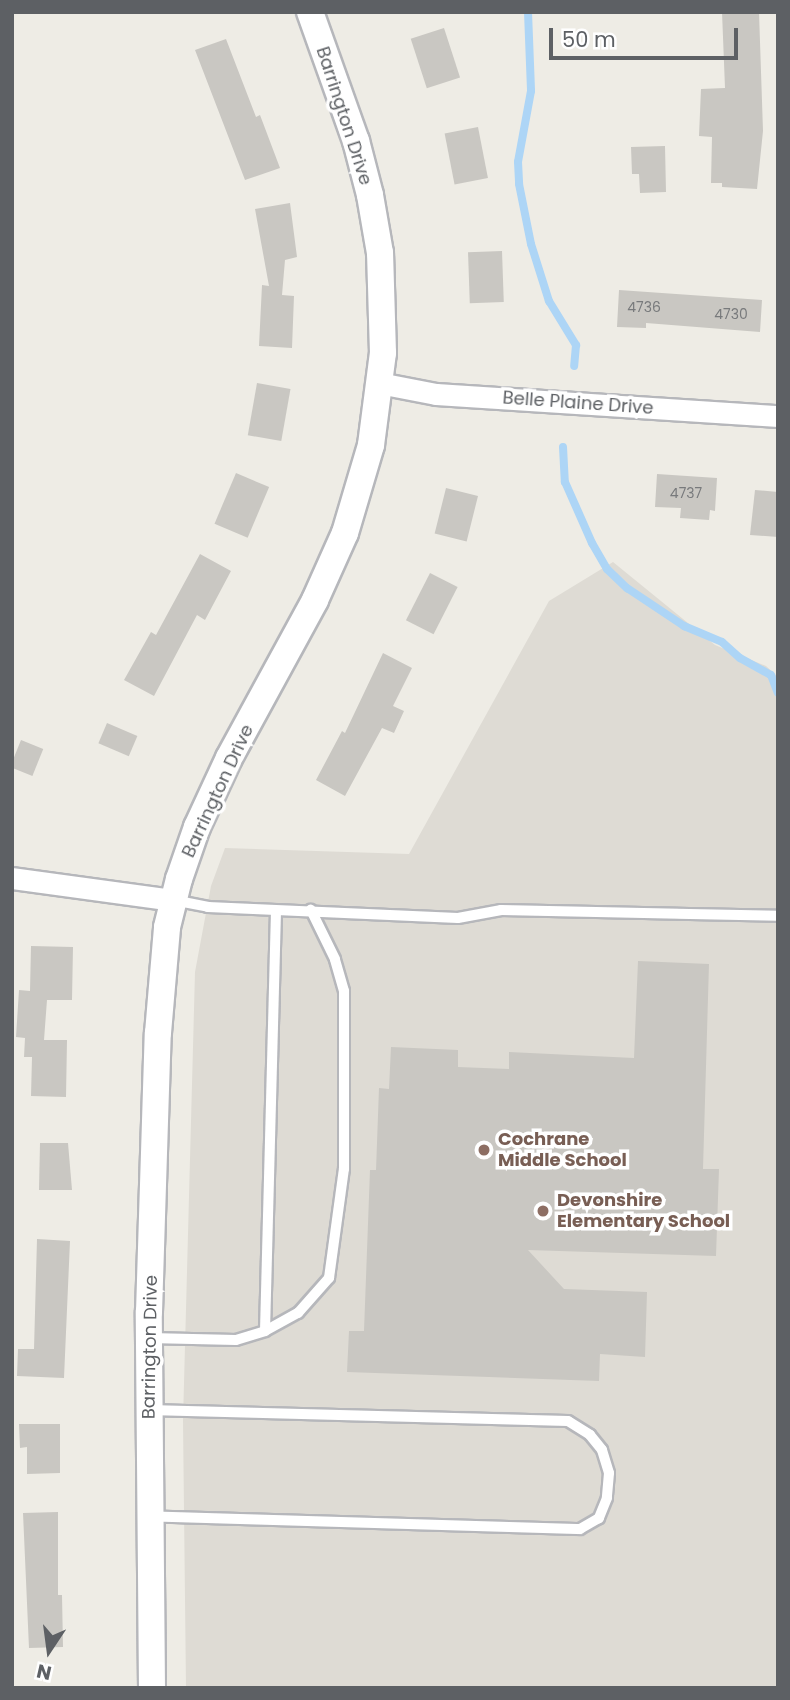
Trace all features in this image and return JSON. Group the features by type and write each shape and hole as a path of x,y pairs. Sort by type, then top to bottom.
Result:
{"street":[{"name":"Barrington Drive","path":"152,1688 149,1338 158,1033 165,937 173,900 197,827 229,758 315,600 345,533 371,445 379,383 383,294 370,195 356,141 310,12"},
{"name":"Belle Plaine Drive","path":"379,383 436,394 778,415"},
{"path":"12,878 173,900"}],"lane":[{"path":"173,900 208,907 458,918 501,910 778,916"},
{"path":"149,1338 236,1340 265,1331 298,1313 329,1278 344,1169 344,991 335,959 311,910"},
{"path":"265,1331 276,911"},
{"path":"149,1410 568,1422 590,1435 602,1450 609,1473 607,1499 599,1518 580,1529 149,1516"}],"shaded area":[{"name":"Cochrane Middle School","path":"613,562 715,645 766,666 778,677 778,1688 186,1688 183,1421 195,972 211,886 225,848 409,854 549,601"}],"building":[{"path":"722,12 759,12 763,131 757,189 722,187 722,183 711,183 712,137 699,136 701,89 725,88"},
{"path":"444,28 460,77 427,88 411,39"},
{"path":"226,39 256,117 260,115 280,168 245,180 195,50"},
{"path":"478,127 488,178 455,185 445,133"},
{"path":"665,146 666,192 640,193 639,174 632,174 631,147"},
{"path":"290,203 297,257 285,260 282,295 294,296 292,348 259,346 262,285 269,286 255,209"},
{"path":"502,251 504,302 470,303 468,252"},
{"path":"619,290 762,300 760,332 646,323 646,328 617,327"},
{"path":"257,383 290,389 281,441 248,435"},
{"path":"236,473 269,487 248,538 215,524"},
{"path":"657,474 717,478 715,511 710,510 709,520 680,518 681,508 655,507"},
{"path":"446,488 478,496 467,542 435,534"},
{"path":"755,490 778,492 778,537 750,535"},
{"path":"200,554 231,571 205,620 197,615 154,696 124,680 151,632 156,635"},
{"path":"430,573 458,587 434,634 406,620"},
{"path":"383,653 412,668 393,706 404,711 394,733 382,728 345,796 316,780 342,731 345,733"},
{"path":"107,723 137,736 129,756 98,743"},
{"path":"21,740 43,749 32,776 12,768"},
{"path":"31,946 73,947 72,1000 47,1000 44,1040 67,1040 66,1097 31,1096 32,1057 24,1057 25,1038 16,1037 19,990 30,991"},
{"name":"Devonshire Elementary School","path":"638,961 709,964 703,1169 719,1169 716,1256 528,1250 564,1289 647,1292 645,1357 600,1354 599,1381 347,1372 349,1331 364,1331 370,1170 376,1170 379,1088 389,1089 391,1047 458,1050 458,1067 509,1069 509,1052 634,1058"},
{"path":"40,1143 68,1143 72,1190 39,1190"},
{"path":"37,1239 70,1241 64,1378 17,1376 18,1349 34,1349"},
{"path":"19,1424 60,1424 60,1473 27,1474 27,1447 20,1448"},
{"path":"58,1512 58,1595 62,1595 63,1647 29,1648 23,1513"}],"waterway":[{"path":"528,12 531,91 518,162 519,184 531,244 549,301 576,345 574,366"},
{"path":"563,447 565,482 592,543 607,569 627,588 684,626 722,642 740,658 771,675 778,693"}],"place":[{"name":"Cochrane Middle School","path":"484,1150"},
{"name":"Devonshire Elementary School","path":"543,1211"}]}
